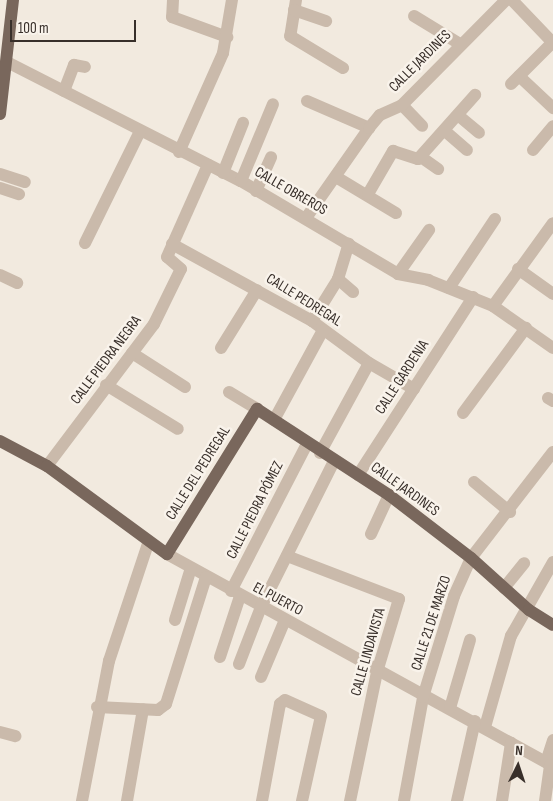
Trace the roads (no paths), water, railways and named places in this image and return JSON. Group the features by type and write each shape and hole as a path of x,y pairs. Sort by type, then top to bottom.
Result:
{"main road":[{"path":"0,114 8,63 6,26 13,0"},
{"name":"CALLE JARDINES","path":"257,409 320,453 389,495 471,558 528,610 553,625"},
{"name":"CALLE DEL PEDREGAL","path":"167,554 257,409"},
{"name":"EL PUERTO","path":"0,441 47,466 167,554"}],"street":[{"path":"173,0 170,15 227,37"},
{"path":"179,152 227,37 232,0"},
{"name":"CALLE JARDINES","path":"306,218 369,128 380,116 402,105 460,44 506,0"},
{"path":"512,0 553,43 515,80 553,108"},
{"path":"326,21 295,5 290,36 343,68"},
{"path":"414,16 460,44"},
{"name":"CALLE OBREROS","path":"8,63 179,152 241,181 398,274 449,288 494,306 553,348"},
{"path":"64,91 75,64 85,67"},
{"path":"368,194 394,151 412,160 421,157 459,116 475,95"},
{"path":"307,100 369,128"},
{"path":"241,181 273,104"},
{"path":"402,105 422,126"},
{"path":"459,116 479,132"},
{"path":"223,173 243,123"},
{"path":"533,150 553,126"},
{"path":"85,243 140,131"},
{"path":"445,131 466,150"},
{"path":"256,191 271,157"},
{"path":"421,157 438,169"},
{"path":"172,244 208,165"},
{"path":"0,174 22,188 0,188"},
{"path":"336,177 368,194 396,213"},
{"path":"449,288 495,219"},
{"path":"494,306 518,269 553,223"},
{"path":"398,274 429,230"},
{"name":"CALLE PEDREGAL","path":"172,244 312,321 368,363 414,389"},
{"name":"CALLE PIEDRA NEGRA","path":"47,466 106,385 154,324 181,269 180,264 167,256 172,244"},
{"path":"312,321 338,279 349,244"},
{"path":"518,269 553,294"},
{"path":"0,275 17,283"},
{"path":"338,279 354,292"},
{"path":"221,348 257,290"},
{"name":"CALLE GARDENIA","path":"358,475 473,297"},
{"path":"463,413 526,328"},
{"path":"274,420 324,330"},
{"path":"132,353 185,387"},
{"path":"320,453 368,363"},
{"path":"106,385 178,429"},
{"name":"CALLE JARDINES","path":"229,392 257,409"},
{"name":"CALLE PIEDRA PÓMEZ","path":"220,657 235,594 307,444"},
{"name":"CALLE 21 DE MARZO","path":"404,801 423,697 454,596 471,558 510,512 553,452"},
{"path":"239,664 261,608 334,461"},
{"path":"474,482 510,512"},
{"path":"370,534 389,495"},
{"path":"82,801 97,708 149,541"},
{"name":"EL PUERTO","path":"167,554 235,594 423,697 450,708 480,724 550,765"},
{"name":"CALLE LINDAVISTA","path":"287,556 399,599 377,672 350,801"},
{"path":"457,801 480,724 511,636 528,610 553,562"},
{"path":"504,588 524,563"},
{"path":"174,620 192,568"},
{"path":"97,708 143,710 163,708 206,577"},
{"path":"260,677 285,620"},
{"path":"450,708 470,640"},
{"path":"262,801 284,701 320,714 302,801"},
{"path":"127,801 143,710"},
{"path":"0,732 15,736"},
{"path":"545,801 553,740"},
{"path":"502,801 511,743"}]}
